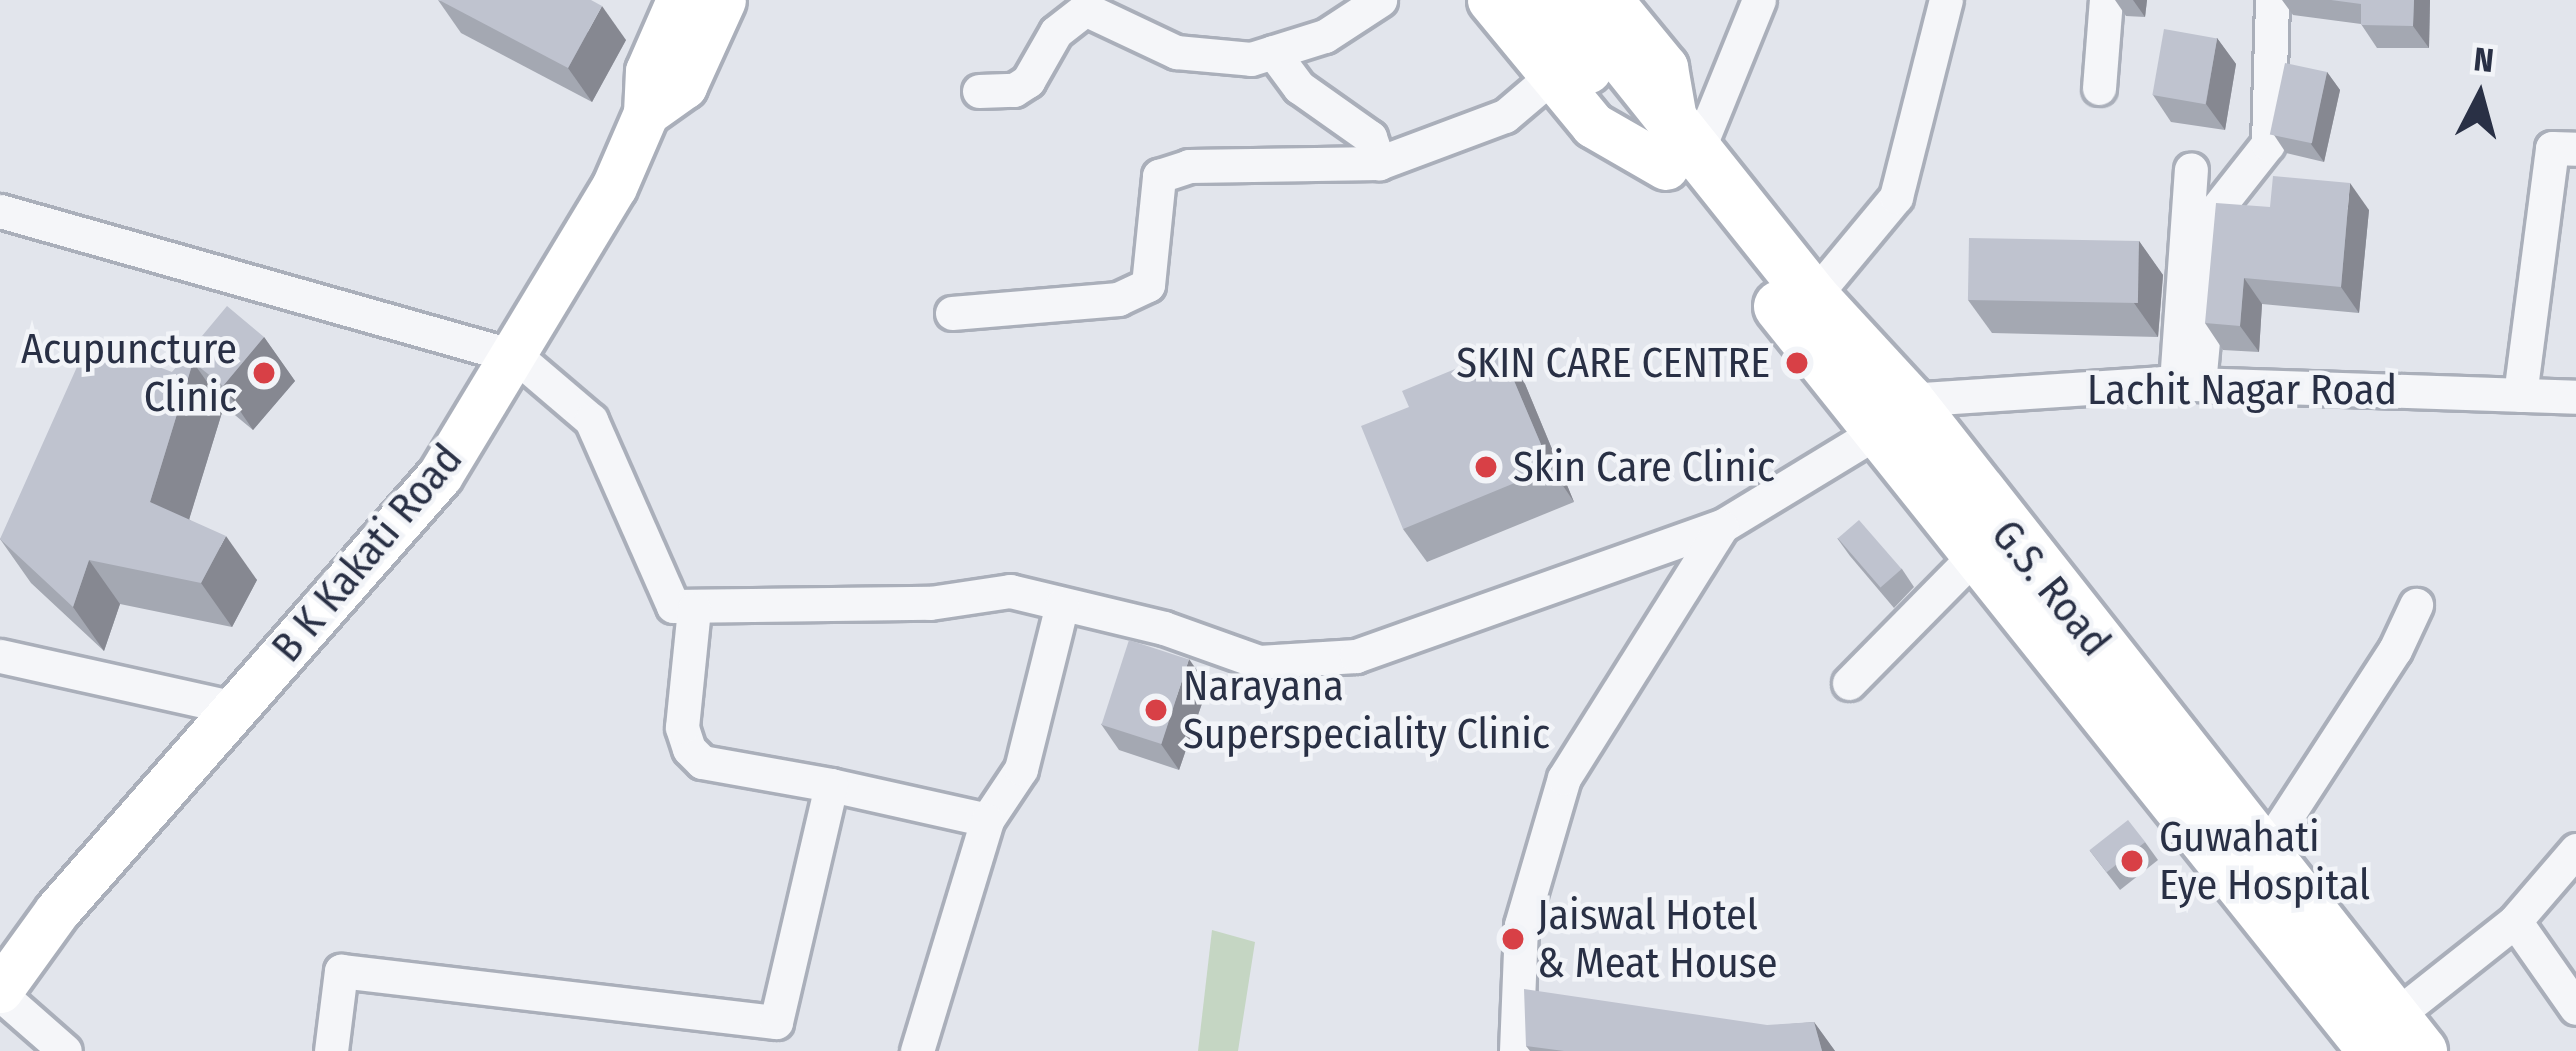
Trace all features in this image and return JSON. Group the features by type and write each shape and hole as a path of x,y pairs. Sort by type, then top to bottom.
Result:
{"main road":[{"name":"B K Kakati Road","path":"0,992 57,911 440,476 517,357 614,187 646,113 648,71 679,0"},
{"path":"646,113 684,86 723,0"},
{"path":"1490,0 1593,124 1679,151"},
{"path":"1532,0 1624,88 1679,151"},
{"path":"1576,0 1624,88"},
{"path":"1610,0 1665,67 1679,151"},
{"name":"G.S. Road","path":"1679,151 1813,297 1894,416 1977,553 2397,1040"},
{"name":"G.S. Road","path":"1679,151 1894,416 2263,853 2397,1040"}],"street":[{"path":"980,91 1015,90 1028,81 1056,32 1085,9 1176,52 1251,59 1325,36 1380,0"},
{"path":"1679,151 1759,0"},
{"path":"1813,297 1895,196 1946,0"},
{"path":"2099,88 2106,0"},
{"path":"2187,384 2215,211 2268,144 2272,0"},
{"path":"1273,52 1299,87 1370,137 1379,163"},
{"path":"952,313 1118,299 1148,285 1159,176 1189,166 1379,163 1505,116 1552,76"},
{"path":"2520,395 2552,148 2576,149"},
{"path":"2187,384 2191,170"},
{"path":"0,211 517,357 591,420 673,607 930,603 1010,591 1164,628 1259,662 1356,656 1723,526 1894,416"},
{"name":"Lachit Nagar Road","path":"1894,416 2187,384 2576,398"},
{"path":"1516,1051 1521,925 1564,778 1723,526"},
{"path":"1849,683 1977,553"},
{"path":"917,1051 987,820 1021,770 1062,605"},
{"path":"2263,853 2416,605"},
{"path":"694,609 682,727 689,749 702,762 987,820"},
{"path":"0,656 235,708"},
{"path":"331,1051 341,971 777,1036 831,785"},
{"path":"2397,1040 2515,921 2576,850"},
{"path":"2515,921 2576,1008"},
{"path":"0,992 65,1051"},
{"path":"1518,1009 1562,1016"}],"green space":[{"path":"1212,930 1255,942 1238,1051 1198,1051"}],"building":[{"path":"439,0 591,0 602,6 568,68"},
{"path":"2331,0 2414,0 2413,26 2361,25 2361,4"},
{"path":"2164,29 2217,38 2206,104 2152,95"},
{"path":"2285,63 2327,72 2312,143 2270,134"},
{"path":"2273,176 2350,183 2341,287 2244,278 2240,326 2205,323 2216,203 2270,207"},
{"path":"1969,238 2139,241 2138,303 1968,300"},
{"path":"227,306 264,337 223,386 193,362 150,502 226,536 201,583 89,560 73,607 0,539 89,340 172,372"},
{"path":"1501,350 1551,468 1403,529 1361,426 1409,407 1402,391"},
{"path":"1859,520 1902,569 1881,587 1838,538"},
{"path":"1129,640 1189,659 1161,744 1101,725"},
{"path":"2128,820 2145,842 2107,872 2089,850"},
{"path":"1524,989 1767,1025 1814,1022 1822,1051 1564,1051 1526,1046"}],"place":[{"name":"SKIN CARE CENTRE","path":"1797,363"},
{"name":"Acupuncture Clinic","path":"264,373"},
{"name":"Skin Care Clinic","path":"1486,467"},
{"name":"Narayana Superspeciality Clinic","path":"1156,710"},
{"name":"Guwahati Eye Hospital","path":"2132,861"},
{"name":"Jaiswal Hotel & Meat House","path":"1513,939"}]}
